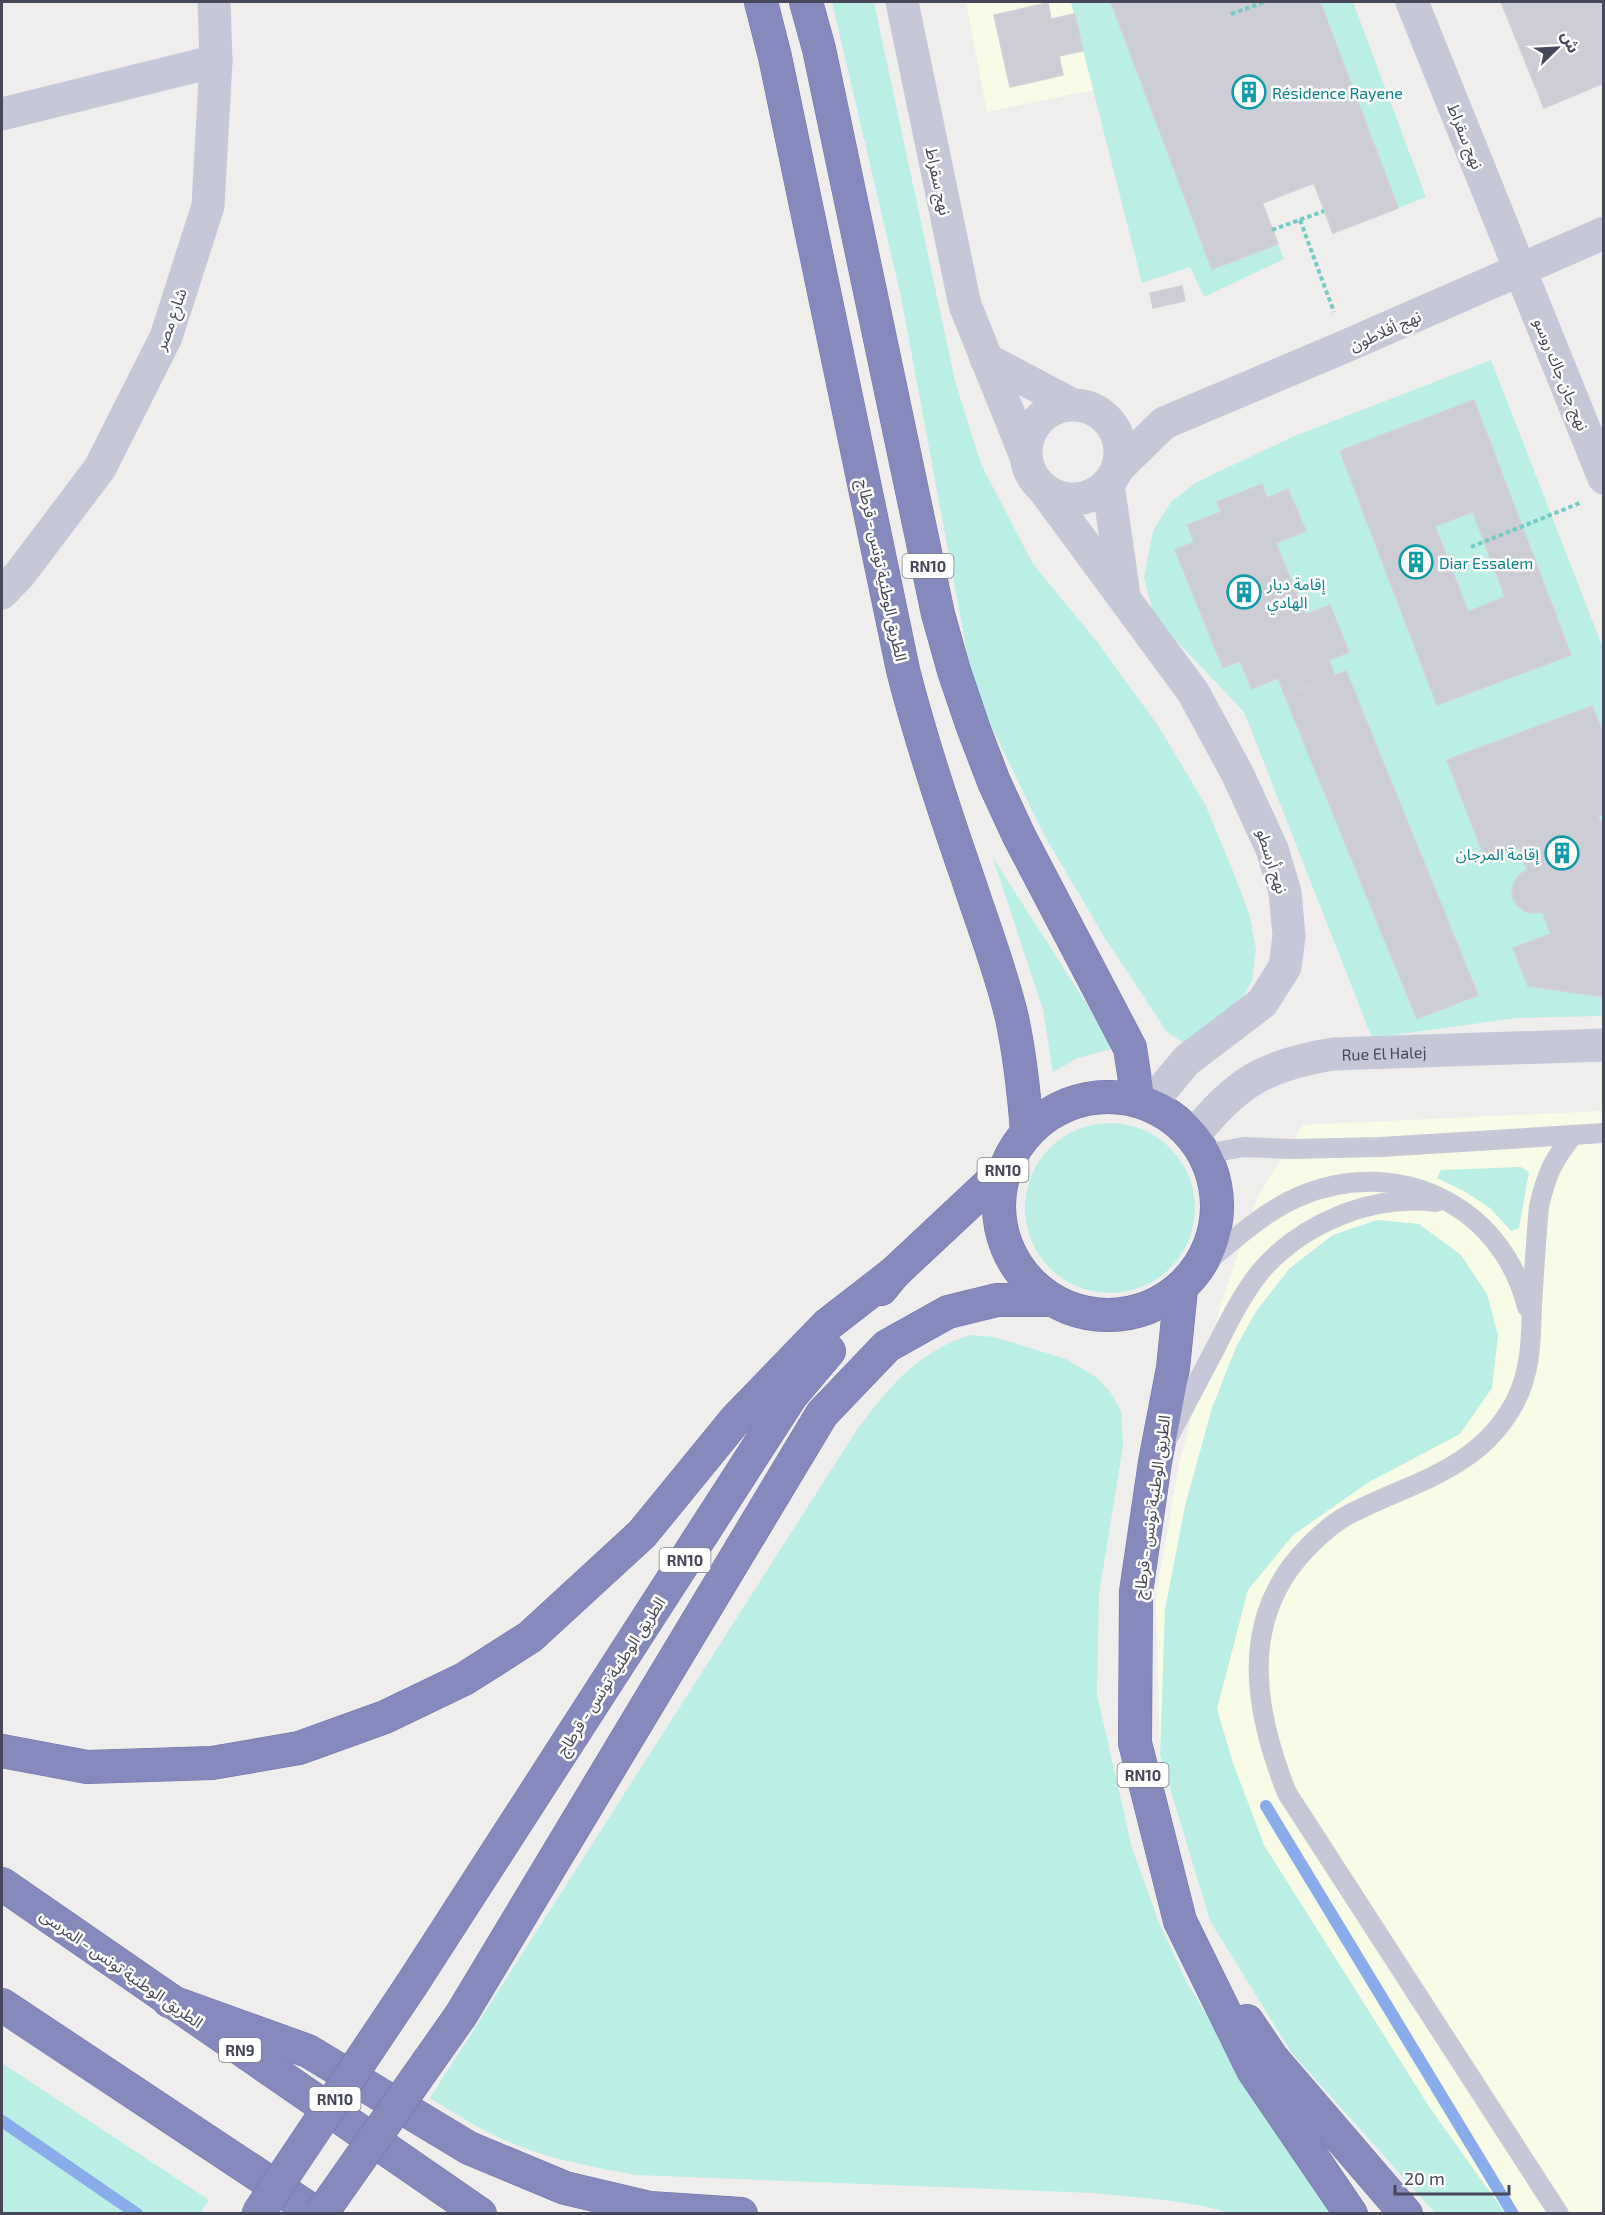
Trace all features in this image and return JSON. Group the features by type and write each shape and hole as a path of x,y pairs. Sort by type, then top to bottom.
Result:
{"highway":[{"name":"الطريق الوطنية تونس - قرطاج","path":"761,2 776,57 903,670 934,781 996,963 1011,1017 1022,1072 1027,1131"},
{"name":"RN10","path":"806,2 819,49 936,602 954,671 977,738 1019,836 1130,1048 1144,1102"},
{"name":"الطريق الوطنية تونس - قرطاج","path":"1190,1278 1152,1307 1118,1316 1083,1314 1050,1300 1023,1276 1004,1244 997,1208 1007,1160 1027,1131 1045,1115 1067,1104 1090,1097 1113,1096 1144,1102 1166,1113 1198,1145 1215,1182 1217,1212 1212,1242 1190,1278 1155,1462 1136,1592 1135,1743 1180,1921 1253,2070 1352,2214"},
{"name":"الطريق الوطنية تونس - قرطاج","path":"258,2214 412,1984 791,1396 894,1274 1003,1171"},
{"path":"2,1751 87,1767 212,1763 299,1748 385,1717 464,1679 531,1637 642,1534 736,1419 827,1325 894,1274"},
{"path":"2,2005 319,2214 461,2014 822,1414 887,1346 948,1312 997,1300 1050,1300"},
{"name":"الطريق الوطنية تونس - المرسى","path":"2,1884 480,2214"},
{"path":"1180,1921 1272,2058 1406,2214"},
{"path":"169,2001 308,2051 469,2148 565,2188 650,2208 741,2214"}],"street":[{"name":"شارع مصر","path":"2,593 20,574 100,468 166,337 208,206 216,61 214,2"},
{"name":"نهج سقراط","path":"902,2 964,305 1025,454"},
{"name":"نهج سقراط","path":"1412,2 1520,270"},
{"path":"2,114 216,61"},
{"name":"نهج أفلاطون","path":"1113,476 1164,423 1604,233"},
{"name":"نهج جان جاك روسو","path":"1520,270 1593,490"},
{"path":"986,358 1080,405 1105,416 1116,431 1121,449 1113,476 1094,495 1076,499 1058,496 1042,487 1031,472 1025,454 1028,435 1038,419 1053,408 1080,405 1164,423"},
{"name":"نهج أرسطو","path":"1113,476 1125,600"},
{"name":"نهج أرسطو","path":"1042,487 1193,692 1237,773 1272,849 1285,892 1289,936 1285,968 1262,1003 1187,1060 1144,1102"},
{"name":"Rue El Halej","path":"1198,1145 1215,1109 1240,1087 1269,1070 1300,1059 1333,1054 1604,1045"}],"lane":[{"path":"1198,1145 1290,1149 1381,1148 1604,1133"},
{"path":"1559,2214 1287,1793 1272,1754 1262,1712 1258,1671 1261,1634 1272,1598 1291,1567 1315,1539 1344,1517 1457,1465 1480,1448 1515,1402 1526,1375 1530,1350 1539,1206 1553,1161 1573,1135"},
{"path":"1190,1278 1268,1213 1296,1197 1327,1186 1359,1181 1391,1182 1423,1190 1453,1204 1482,1226 1505,1255 1522,1288 1531,1324"},
{"path":"1155,1462 1240,1300 1261,1271 1287,1247 1316,1227 1337,1217 1383,1203 1418,1200 1453,1204"}],"path":[{"path":"1231,14 1264,2"},
{"path":"1272,230 1324,211"},
{"path":"1300,220 1346,346"},
{"path":"1471,547 1593,490"}],"shaded area":[{"path":"966,2 1071,2 1093,90 987,112"},
{"path":"1603,1111 1603,2213 1435,2213 1291,2052 1210,1921 1160,1755 1156,1597 1178,1469 1221,1303 1258,1196 1303,1125"}],"green space":[{"path":"832,2 874,2 955,381 981,464 1033,564 1098,643 1159,727 1205,804 1250,917 1256,950 1252,981 1237,1008 1205,1034 1182,1042 1167,1032 1105,938 1044,835 974,690 901,297"},
{"path":"1071,2 1111,2 1212,268 1278,244 1284,259 1204,297 1190,267 1142,283"},
{"path":"1320,2 1353,2 1426,197 1398,208"},
{"path":"1491,360 1603,648 1603,1016 1517,1018 1372,1038 1244,712 1154,617 1144,577 1153,531 1171,502 1197,482 1292,437"},
{"path":"993,858 1115,1048 1078,1058 1053,1072 1043,1010"},
{"path":"1110,1123 1142,1130 1157,1137 1170,1148 1181,1161 1188,1176 1195,1208 1188,1240 1181,1255 1170,1268 1157,1279 1142,1286 1110,1293 1078,1286 1063,1279 1050,1268 1039,1255 1032,1240 1025,1208 1032,1176 1039,1161 1050,1148 1063,1137 1078,1130"},
{"path":"1521,1167 1529,1172 1519,1228 1511,1231 1490,1208 1464,1191 1437,1178 1441,1170"},
{"path":"1377,1220 1419,1224 1461,1255 1487,1294 1498,1335 1492,1388 1460,1434 1369,1482 1293,1535 1248,1590 1217,1709 1233,1763 1264,1845 1430,2108 1505,2213 1435,2213 1291,2052 1210,1921 1160,1755 1165,1610 1185,1506 1212,1408 1236,1347 1257,1310 1290,1268 1333,1235"},
{"path":"970,1335 994,1337 1066,1359 1096,1377 1111,1393 1121,1411 1123,1446 1099,1594 1097,1695 1132,1848 1158,1920 1186,1981 1337,2213 1229,2213 1204,2206 1164,2200 1093,2193 636,2175 593,2167 524,2148 488,2132 430,2098 858,1428 882,1397 906,1372 934,1351"},
{"path":"2,2063 209,2200 200,2213 2,2213"}],"building":[{"name":"Résidence Rayene","path":"1111,2 1186,2 1223,99 1275,80 1245,2 1320,2 1398,208 1333,233 1314,183 1262,203 1278,244 1212,269"},
{"name":"Résidence Rayene","path":"1111,2 1320,2 1398,208 1333,233 1314,183 1262,203 1278,244 1212,269"},
{"path":"1501,2 1604,2 1604,83 1544,108"},
{"path":"1048,3 1051,19 1075,14 1083,51 1059,56 1063,75 1010,87 994,15"},
{"path":"1182,286 1185,301 1153,308 1150,293"},
{"name":"Diar Essalem","path":"1474,400 1571,655 1437,705 1340,451","holes":["1473,512 1505,597 1468,612 1435,526"]},
{"name":"إقامة ديار الهادي","path":"1262,484 1267,498 1288,489 1306,531 1276,543 1305,615 1330,605 1349,652 1329,660 1335,676 1285,696 1278,678 1252,689 1240,661 1223,668 1175,550 1194,542 1187,525 1221,512 1217,502"},
{"path":"1346,671 1478,995 1417,1019 1285,696"},
{"name":"إقامة المرجان","path":"1592,706 1604,736 1604,814 1598,816 1604,831 1604,997 1528,986 1513,948 1551,934 1542,912 1525,911 1513,899 1514,882 1527,870 1518,847 1485,859 1447,760"}],"waterway":[{"path":"1266,1806 1513,2214"},
{"path":"2,2121 137,2214"}],"place":[{"name":"Résidence Rayene","path":"1249,92"},
{"name":"Diar Essalem","path":"1416,562"},
{"name":"إقامة ديار الهادي","path":"1244,592"},
{"name":"إقامة المرجان","path":"1562,853"}]}
